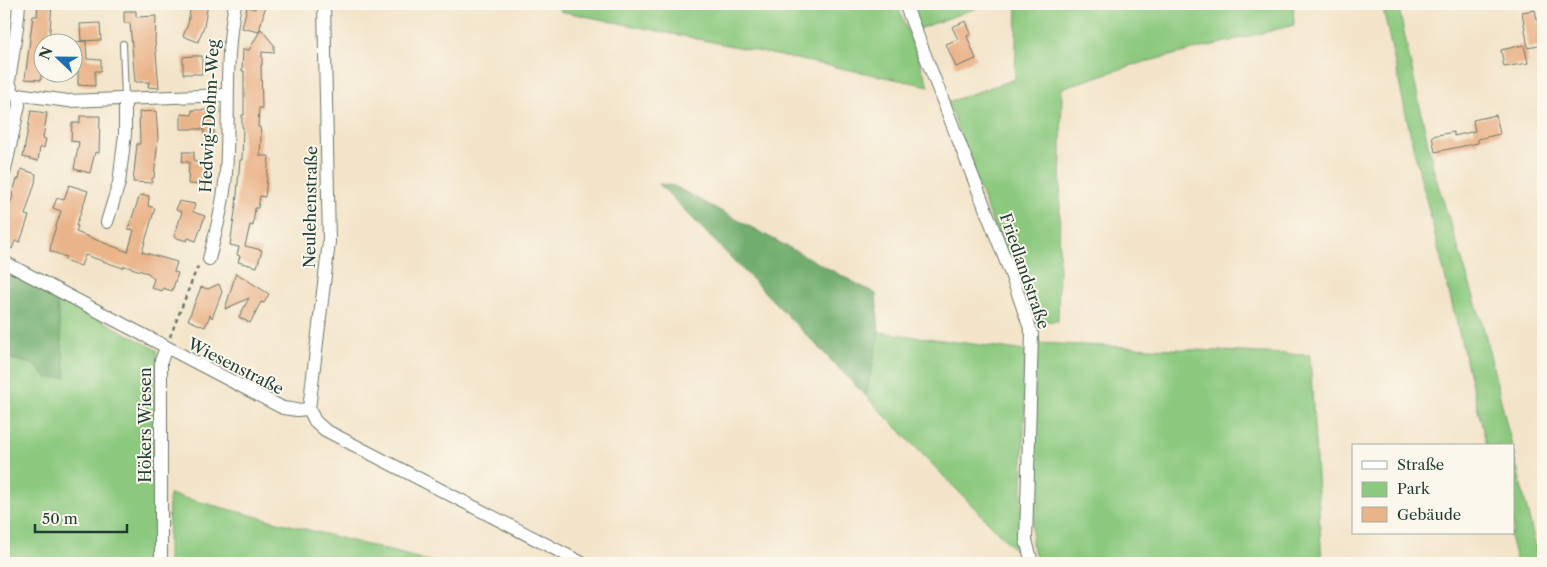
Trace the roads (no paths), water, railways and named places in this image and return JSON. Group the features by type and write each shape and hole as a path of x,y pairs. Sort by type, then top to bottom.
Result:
{"street":[{"path":"4,174 20,105 18,97 12,91 10,81 18,27 19,4"},
{"name":"Hedwig-Dohm-Weg","path":"209,259 219,221 226,174 230,30 234,4"},
{"name":"Neulehenstraße","path":"309,409 329,242 324,4"},
{"name":"Friedlandstraße","path":"905,4 1012,274 1032,334 1026,540 1032,563"},
{"path":"18,97 24,95 68,100 227,95"},
{"path":"107,222 119,183 125,134 125,98"},
{"name":"Wiesenstraße","path":"4,262 283,408 309,409"},
{"name":"Hökers Wiesen","path":"161,563 161,361 166,348"},
{"path":"309,409 315,421 325,430 582,563"}],"lane":[{"path":"123,44 125,98"}]}
